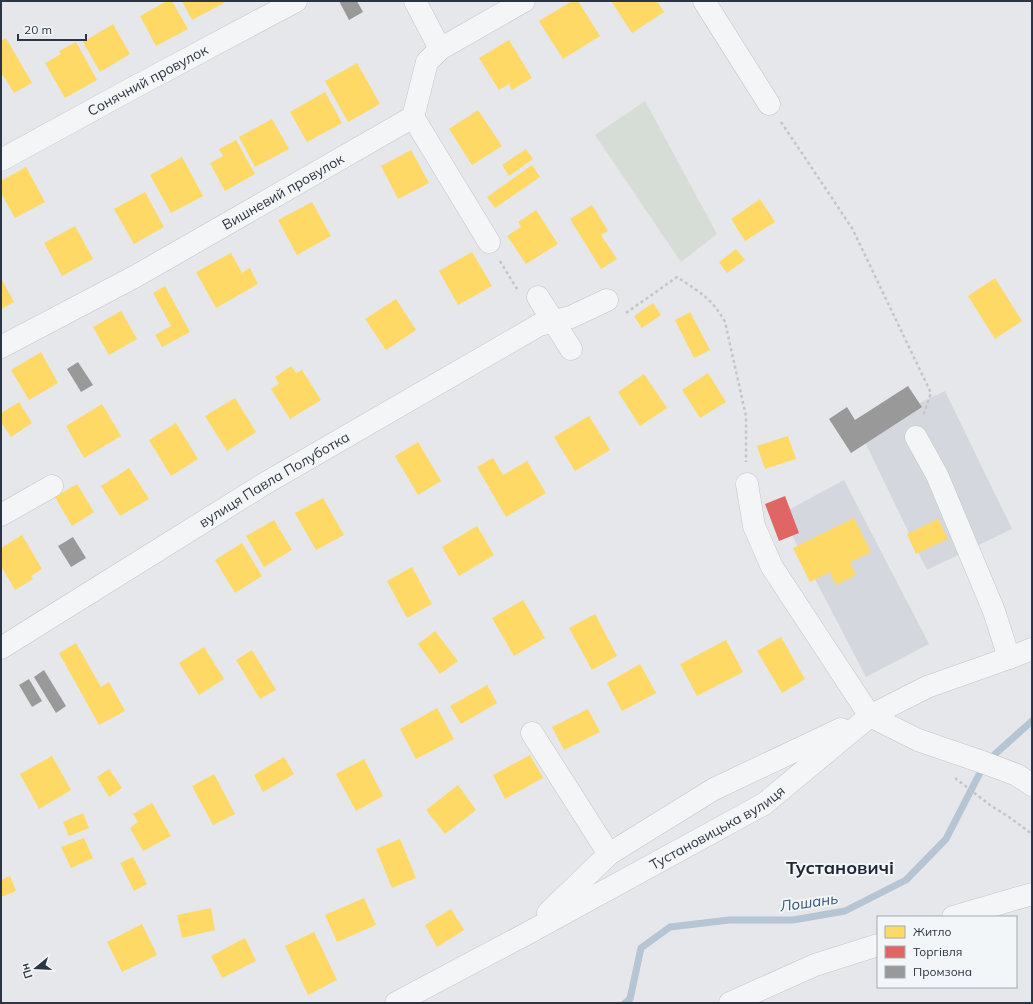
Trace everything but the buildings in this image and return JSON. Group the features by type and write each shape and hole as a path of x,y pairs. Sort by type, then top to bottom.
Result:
{"street":[{"name":"Сонячний провулок","path":"1,160 128,90 296,1"},
{"path":"415,1 440,49"},
{"path":"489,242 413,118 427,62 440,49 524,1"},
{"path":"704,1 769,104"},
{"name":"Вишневий провулок","path":"1,347 136,276 413,118"},
{"path":"529,295 554,322 571,349"},
{"name":"вулиця Павла Полуботка","path":"2,645 264,484 540,325 571,317 602,303"},
{"path":"916,438 937,475 994,612 1009,658"},
{"path":"747,484 754,526 772,567 870,716 918,740 1017,775 1032,785"},
{"path":"1,515 52,486"},
{"name":"Тустановицька вулиця","path":"396,1003 528,933 764,804 870,716 928,687 1032,649"},
{"path":"528,933 609,854 714,788 870,716"},
{"path":"532,733 609,854"},
{"path":"956,916 1032,894"},
{"path":"730,1003 814,965 877,945"}],"path":[{"path":"769,104 852,228 931,393 916,438"},
{"path":"489,242 529,295"},
{"path":"602,303 622,315 677,277 707,297 718,310 725,322 746,416 747,484"},
{"path":"956,780 1032,834"}],"shaded area":[{"path":"645,101 717,234 681,262 595,135"},
{"path":"945,391 1012,529 927,570 860,432"},
{"path":"844,480 929,644 866,677 781,514"}],"waterway":[{"name":"Лошань","path":"625,1003 630,999 641,948 670,927 729,920 793,920 845,911 906,880 946,839 985,763 1032,721"}],"district":[{"name":"Тустановичі","path":"840,867"}]}
